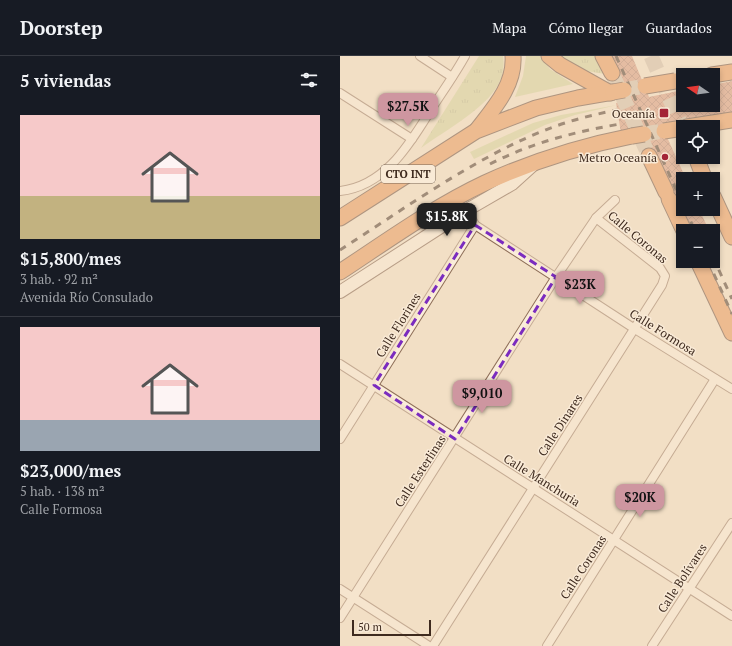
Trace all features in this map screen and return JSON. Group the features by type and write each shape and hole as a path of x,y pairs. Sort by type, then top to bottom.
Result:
{"highway":[{"path":"476,131 501,98 508,84 512,70 513,56"},
{"name":"CTO INT","path":"340,218 476,131 536,108 578,98 616,92 560,66 549,56"},
{"path":"604,56 612,73"},
{"path":"720,74 732,72"},
{"path":"645,86 676,81"},
{"path":"720,122 732,120"},
{"path":"664,131 676,129"},
{"path":"340,272 456,198 484,184 538,161 581,147 638,135"},
{"path":"649,156 681,224"},
{"path":"720,211 732,238"},
{"path":"701,268 732,333"}],"main road":[{"path":"340,292 467,210 512,184 538,161"}],"street":[{"path":"420,56 452,77"},
{"path":"340,192 360,187 383,172 400,156 465,56"},
{"path":"340,93 412,139"},
{"name":"Calle Esterlinas","path":"340,618 455,439 556,277 596,218 615,200"},
{"name":"Calle Formosa","path":"467,210 475,225 635,329 732,389"},
{"name":"Calle Coronas","path":"596,218 660,268 664,276"},
{"name":"Calle Florines","path":"340,439 475,225"},
{"name":"Calle Dinares","path":"433,646 635,329 662,285 664,276"},
{"name":"Calle Manchuria","path":"340,364 732,616"},
{"name":"Calle Coronas","path":"547,646 715,379"},
{"name":"Calle Bolívares","path":"652,646 732,523"},
{"path":"340,589 429,646"}],"highlighted area":[{"path":"475,225 556,277 455,439 374,385"}],"green space":[{"path":"479,56 503,56 503,73 496,88 478,108 467,117 421,148"},
{"path":"526,56 540,56 550,69 573,84 515,97 523,76"},
{"path":"560,56 596,56 605,74 580,70"},
{"path":"617,105 575,115 545,125 474,159 470,152 533,123 561,115"}],"building":[{"name":"Metro Oceanía","path":"609,56 632,56 649,97 676,91 676,112 720,112 720,84 732,81 732,113 694,120 676,120 676,123 662,126 676,157 676,164 679,164 683,172 676,172 676,208 641,129 621,133 616,103 629,100"},
{"name":"Metro Oceanía","path":"679,216 702,216 706,224 683,224"}],"tunnel":[{"path":"651,56 679,120"},
{"path":"612,73 649,156"},
{"path":"624,90 645,86"},
{"path":"644,134 664,131"}],"railway":[{"path":"616,56 676,189"},
{"path":"340,250 445,182 500,151 528,137 556,126 617,110"},
{"path":"490,164 521,150 553,139 620,124"},
{"path":"688,216 692,224"},
{"path":"711,268 732,314"},
{"path":"718,268 732,299"}],"place":[{"name":"Oceanía","path":"664,113"},
{"name":"Metro Oceanía","path":"665,157"}]}
